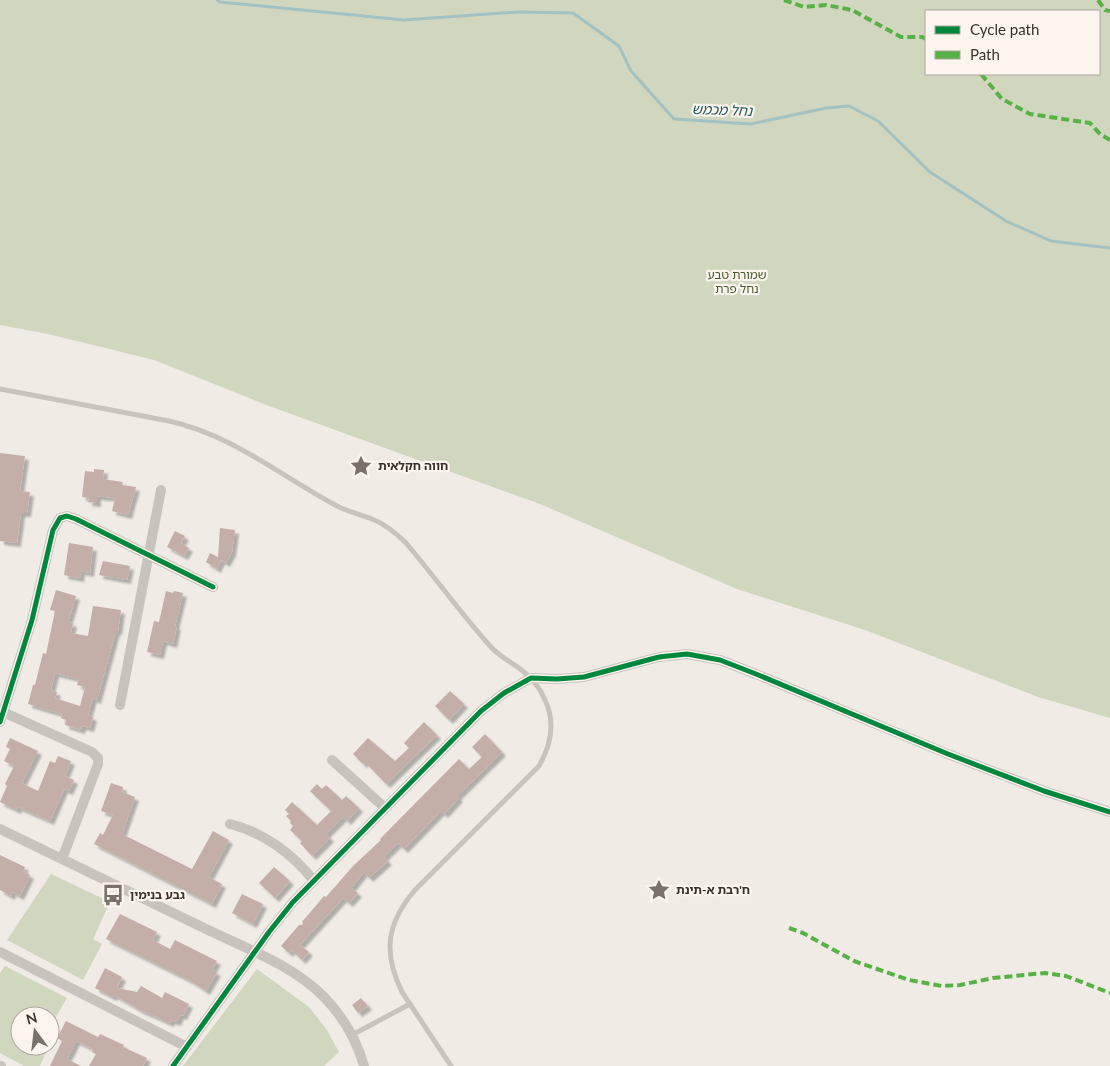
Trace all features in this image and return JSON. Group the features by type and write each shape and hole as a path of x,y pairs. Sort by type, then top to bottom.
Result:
{"street":[{"path":"120,705 161,490"},
{"path":"62,859 98,766 98,758 92,752 2,717 29,629 53,530 58,520 67,516 76,519 214,587"},
{"path":"173,1066 288,909 487,706 511,688 531,678 584,677 659,657 688,654 720,660 948,754 1044,790 1110,812"},
{"path":"332,760 385,808"},
{"path":"230,824 250,830 268,840 292,858 314,881"},
{"path":"0,829 254,953 304,980 324,997 341,1018 352,1035 364,1066"},
{"path":"0,952 187,1047"}],"lane":[{"path":"0,389 169,421 196,428 253,454 341,508 378,522 396,533 406,543 493,650 531,678 546,701 550,714 551,727 548,747 539,766 415,890 406,901 390,934 390,957 397,980 410,1004 451,1066"},
{"path":"352,1035 410,1004"}],"green space":[{"name":"שמורת טבע נחל פרת","path":"0,0 1110,0 1110,718 1038,697 865,630 737,589 540,504 269,406 154,360 48,334 0,325"},
{"path":"51,874 110,902 93,939 102,944 83,980 7,940"},
{"path":"5,966 67,998 60,1010 60,1006 10,1006 10,1056 44,1056 40,1066 24,1066 0,1053 0,973"},
{"path":"257,969 309,1007 327,1030 339,1052 324,1066 183,1066"}],"building":[{"path":"0,453 25,456 20,491 30,492 27,513 21,513 17,543 0,541"},
{"path":"94,469 104,470 103,479 123,482 122,485 136,487 128,515 112,511 115,498 97,496 97,503 88,502 89,498 82,497 85,471 94,472"},
{"path":"220,528 235,530 232,552 226,563 221,560 217,569 206,562 210,553 218,557"},
{"path":"175,531 185,536 181,543 189,548 184,556 167,547"},
{"path":"69,543 93,547 90,573 81,571 80,578 64,575"},
{"path":"103,561 130,566 127,580 99,575"},
{"path":"56,590 76,596 68,622 73,623 71,633 88,636 93,606 121,610 118,631 116,631 97,700 93,698 88,715 93,717 90,728 82,726 81,730 65,725 66,720 61,718 62,714 28,704 43,653 46,654 55,611 50,610","holes":["55,673 79,679 77,685 85,687 80,706 55,698 57,692 51,690"]},
{"path":"166,591 183,593 175,626 177,626 173,644 163,641 160,655 147,652 154,621 159,622"},
{"path":"450,691 464,704 449,720 435,706"},
{"path":"424,722 437,735 386,784 365,762 363,764 353,754 368,738 395,761 409,748 404,743"},
{"path":"485,734 502,752 457,796 459,798 444,814 441,811 404,849 398,843 384,857 388,861 369,878 364,872 351,888 358,893 349,903 343,898 300,945 309,952 302,960 291,950 289,953 281,946 299,925 302,925 302,922 324,896 326,897 353,866 381,840 459,759 469,769 482,757 472,747"},
{"path":"10,738 38,751 22,783 38,791 50,761 55,763 58,756 71,761 65,776 74,780 69,791 64,789 50,821 18,807 17,810 0,802 7,786 5,784 14,766 4,761 10,749 6,747"},
{"path":"111,783 123,787 122,792 135,797 122,834 192,869 213,831 229,840 209,877 222,884 212,904 94,844 100,833 103,835 113,815 101,811"},
{"path":"317,784 322,789 326,785 342,800 346,796 359,808 347,821 343,817 326,834 330,838 312,856 300,843 302,841 290,830 293,826 286,816 289,814 285,810 292,802 317,825 331,811 310,791"},
{"path":"0,855 25,867 23,871 30,875 20,896 12,892 11,896 0,890"},
{"path":"274,867 290,881 275,898 259,883"},
{"path":"242,894 263,904 253,924 232,913"},
{"path":"120,914 157,932 153,940 170,949 175,940 217,961 212,970 217,972 206,991 191,981 106,939"},
{"path":"105,968 122,977 117,988 137,992 141,986 162,998 165,992 189,1004 183,1016 180,1015 177,1022 171,1020 170,1023 140,1010 114,995 113,997 95,988"},
{"path":"361,998 368,1006 358,1013 352,1005"},
{"path":"66,1021 98,1037 100,1034 147,1058 143,1066 89,1066 96,1054 92,1052 93,1049 76,1041 67,1059 81,1066 50,1066 55,1056 60,1056 62,1041 60,1040 60,1032"}],"waterway":[{"name":"נחל מכמש","path":"217,0 220,2 404,20 518,12 573,13 619,46 631,71 674,119 751,124 826,108 849,106 878,121 930,172 1006,221 1051,241 1110,248"}],"marked path":[{"path":"784,0 804,7 826,5 852,10 901,37 925,38"},
{"path":"1098,0 1105,10 1110,11"},
{"path":"982,75 1002,99 1030,114 1090,123 1100,134 1110,140"},
{"path":"789,928 803,933 854,961 909,980 942,986 960,985 993,978 1045,973 1066,976 1110,993"}],"cycle path":[{"path":"0,722 32,620 53,530 60,518 67,516 76,519 213,587"},
{"path":"173,1066 269,932 293,902 481,711 504,693 531,678 584,677 659,657 687,654 720,660 948,754 1044,791 1110,812"}],"place":[{"name":"חווה חקלאית","path":"361,466"},
{"name":"ח'רבת א-תינת","path":"659,890"},
{"name":"גבע בנימין","path":"113,895"}]}
